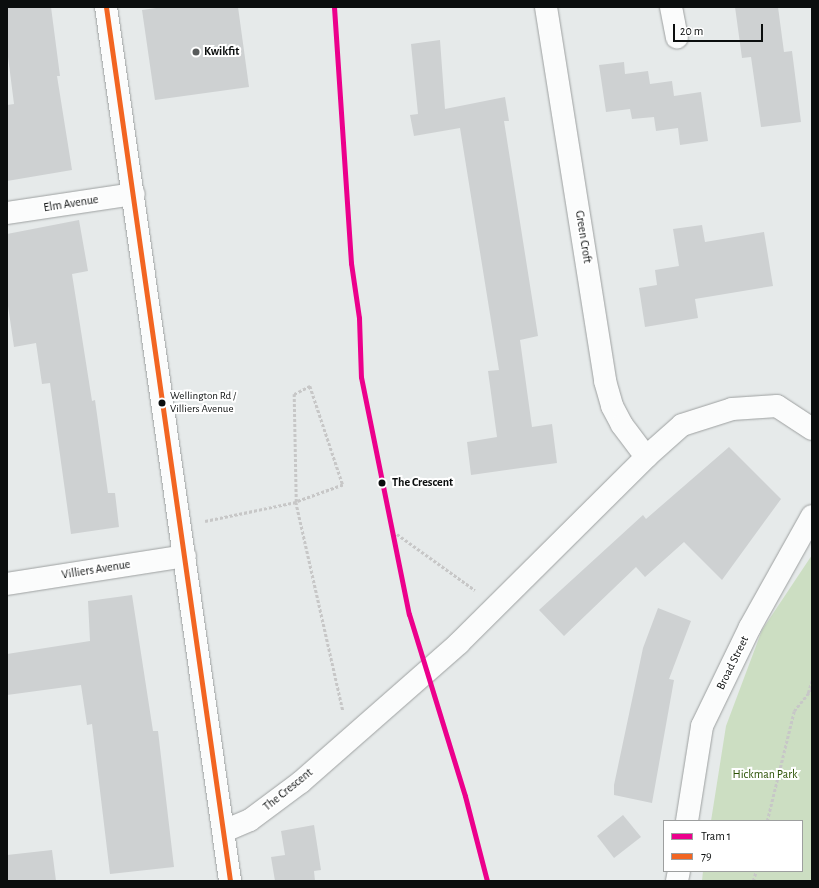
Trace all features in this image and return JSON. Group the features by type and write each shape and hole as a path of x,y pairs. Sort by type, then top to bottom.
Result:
{"main road":[{"path":"106,7 134,194 230,881"},
{"name":"Green Croft","path":"546,7 605,381 612,406 622,425 646,457"},
{"path":"671,7 677,37"},
{"name":"Elm Avenue","path":"7,213 134,194"},
{"name":"The Crescent","path":"224,831 240,826 264,810 459,643 498,606 646,457 682,425 732,409 777,406 812,429"},
{"name":"Broad Street","path":"687,820 702,726 750,627 812,516"},
{"name":"Villiers Avenue","path":"7,584 185,556"}],"path":[{"path":"181,526 296,502 343,485 310,386 294,394 296,502 349,738"},
{"path":"397,534 498,606"},
{"path":"806,696 812,680"},
{"path":"768,820 794,711 812,689"}],"green space":[{"name":"Hickman Park","path":"812,555 812,881 702,881 703,872 803,872 803,820 711,820 726,726 762,630"}],"building":[{"path":"7,7 51,7 60,76 57,76 72,170 7,181 7,105 14,104 7,49"},
{"path":"163,7 238,7 249,87 155,100 142,10"},
{"path":"735,7 778,7 784,52 792,51 801,122 761,127 751,57 742,58"},
{"path":"440,40 445,109 505,97 509,121 504,121 538,336 520,340 532,427 552,424 557,463 471,475 467,442 497,437 488,371 499,370 460,128 414,136 410,115 418,114 411,44"},
{"path":"624,62 625,74 648,71 650,84 672,81 674,96 701,92 708,141 680,145 678,128 656,131 654,117 632,119 630,109 606,112 599,65"},
{"path":"79,220 88,271 72,274 92,401 95,400 108,493 115,493 119,527 71,534 50,383 42,384 36,343 14,347 7,299 7,234"},
{"path":"702,225 705,242 764,232 773,286 695,299 698,318 645,327 639,288 657,285 655,270 679,266 673,229"},
{"path":"729,447 781,499 722,580 684,542 645,577 636,567 564,636 539,610 643,515 646,519"},
{"path":"132,595 153,731 158,731 174,867 110,874 92,724 87,725 81,685 7,695 7,654 90,641 88,601"},
{"path":"658,608 691,621 669,679 674,680 652,803 614,795 614,785 643,648"},
{"path":"623,815 641,837 614,858 597,836"},
{"path":"314,825 321,870 314,871 315,881 275,881 271,857 285,855 281,831"},
{"path":"52,850 56,881 7,881 7,855"}],"tram line":[{"name":"1","path":"334,7 351,263 359,318 361,377 409,614 465,796 487,881"}],"transit line":[{"name":"79","path":"106,7 230,881"}],"place":[{"name":"Kwikfit","path":"196,52"},
{"name":"Wellington Rd / Villiers Avenue","path":"162,403"},
{"name":"The Crescent","path":"382,483"}]}
